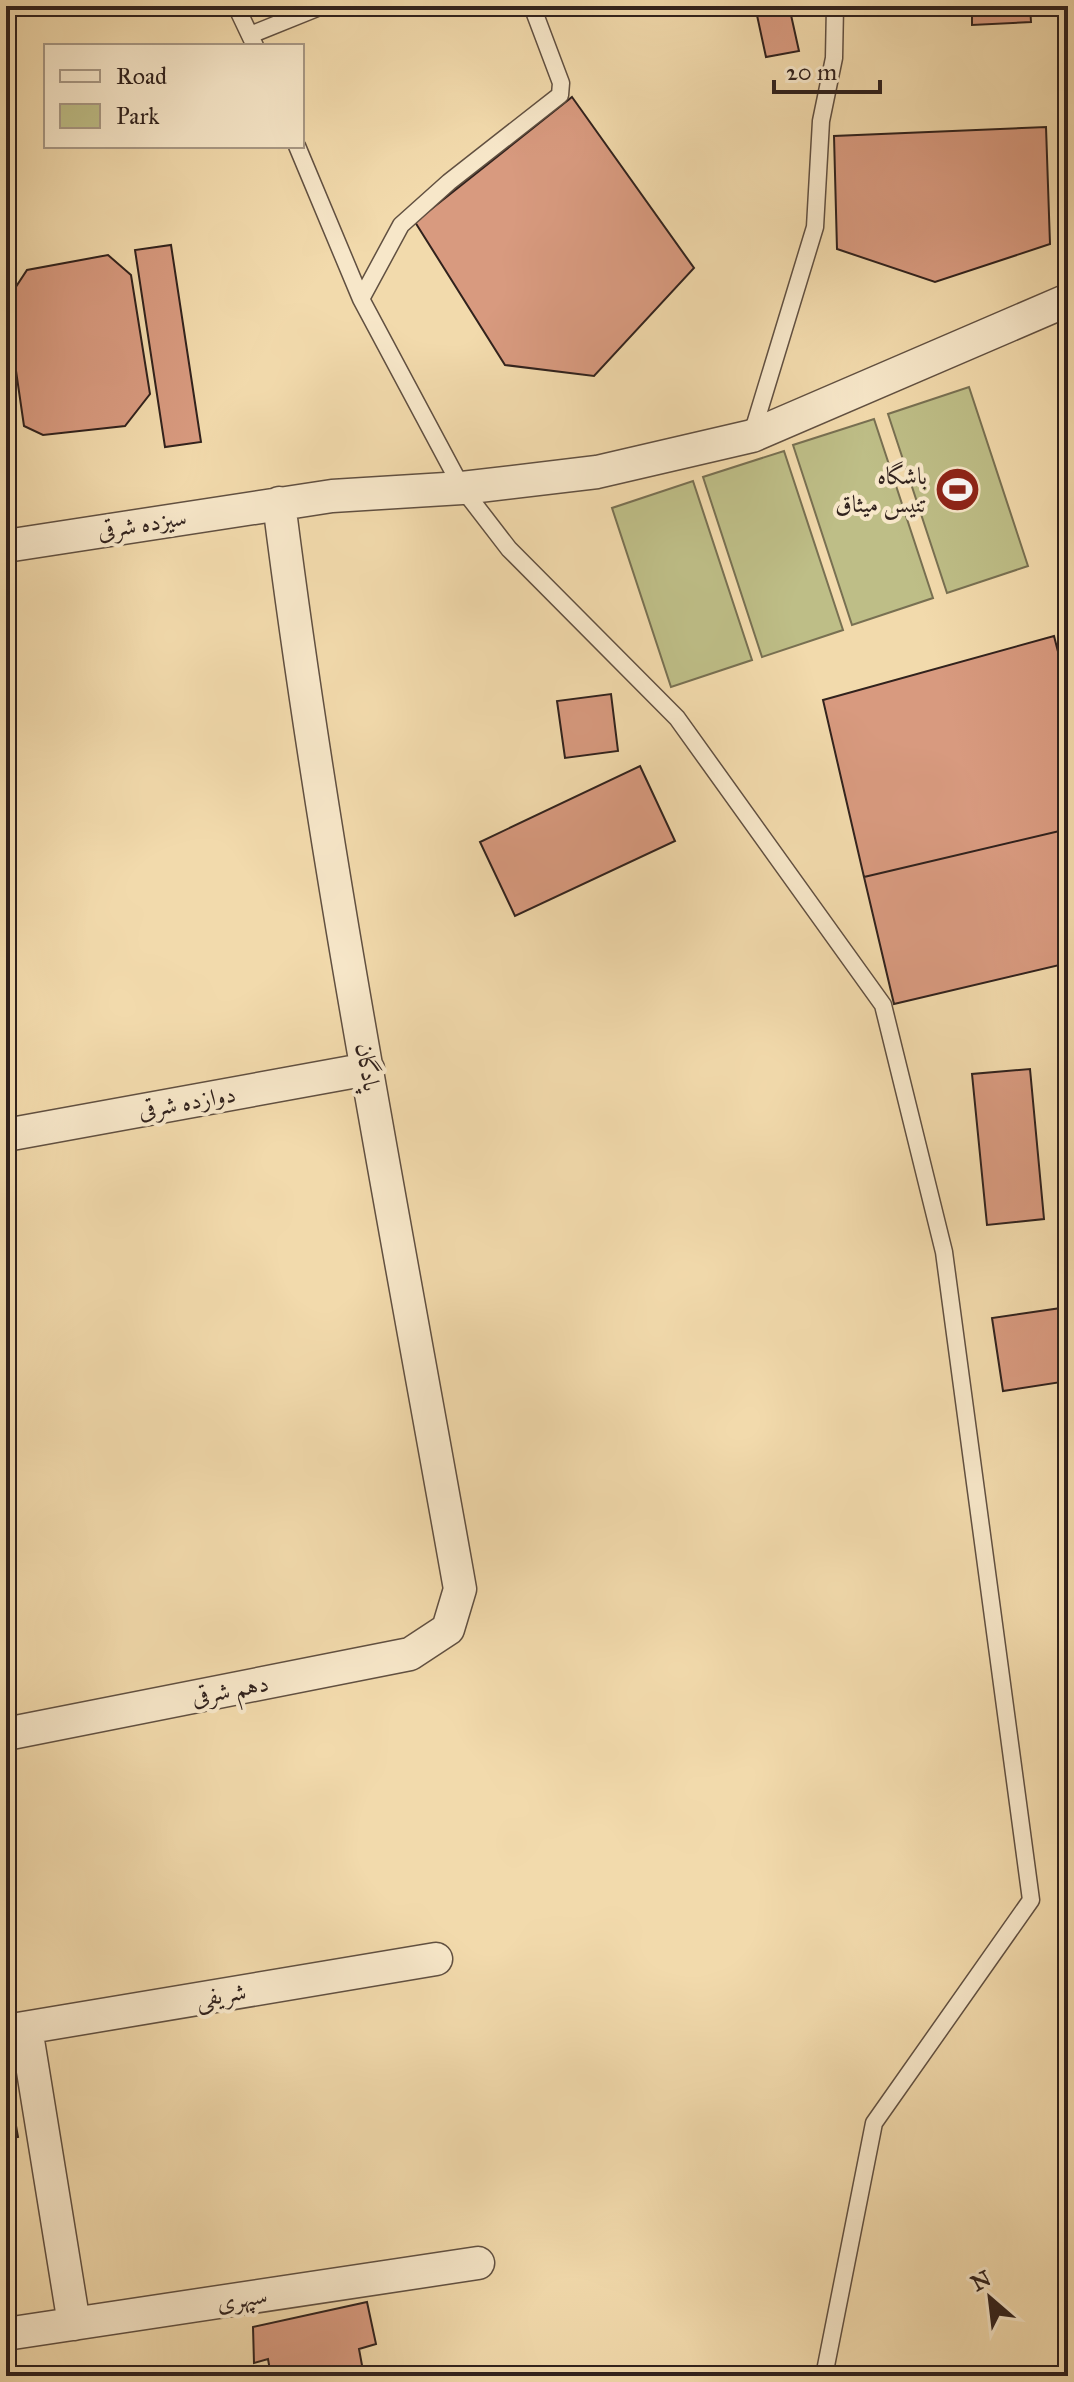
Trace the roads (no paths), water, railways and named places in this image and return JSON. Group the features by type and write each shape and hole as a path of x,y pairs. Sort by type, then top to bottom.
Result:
{"street":[{"name":"سیزده شرقی","path":"6,546 279,503 462,488 597,472 752,436 1068,300"},
{"name":"پادگان","path":"279,503 292,610 368,1069 460,1589 448,1629"},
{"name":"دوازده شرقی","path":"6,1135 368,1069"},
{"name":"دهم شرقی","path":"6,1734 410,1654 448,1629"},
{"name":"شریفی","path":"16,2029 436,1959"},
{"path":"16,2029 74,2324"},
{"name":"سپهری","path":"6,2334 478,2263"}],"lane":[{"path":"236,6 252,40 322,6"},
{"path":"361,299 401,225 449,182 560,95 561,83 532,6"},
{"path":"752,436 815,227 821,121 834,58 835,6"},
{"path":"298,148 361,299 462,488 509,549 677,718 883,1005 944,1252 1031,1900 874,2123 824,2376"}],"place":[{"name":"باشگاه تنيس ميثاق","path":"958,490"}]}
